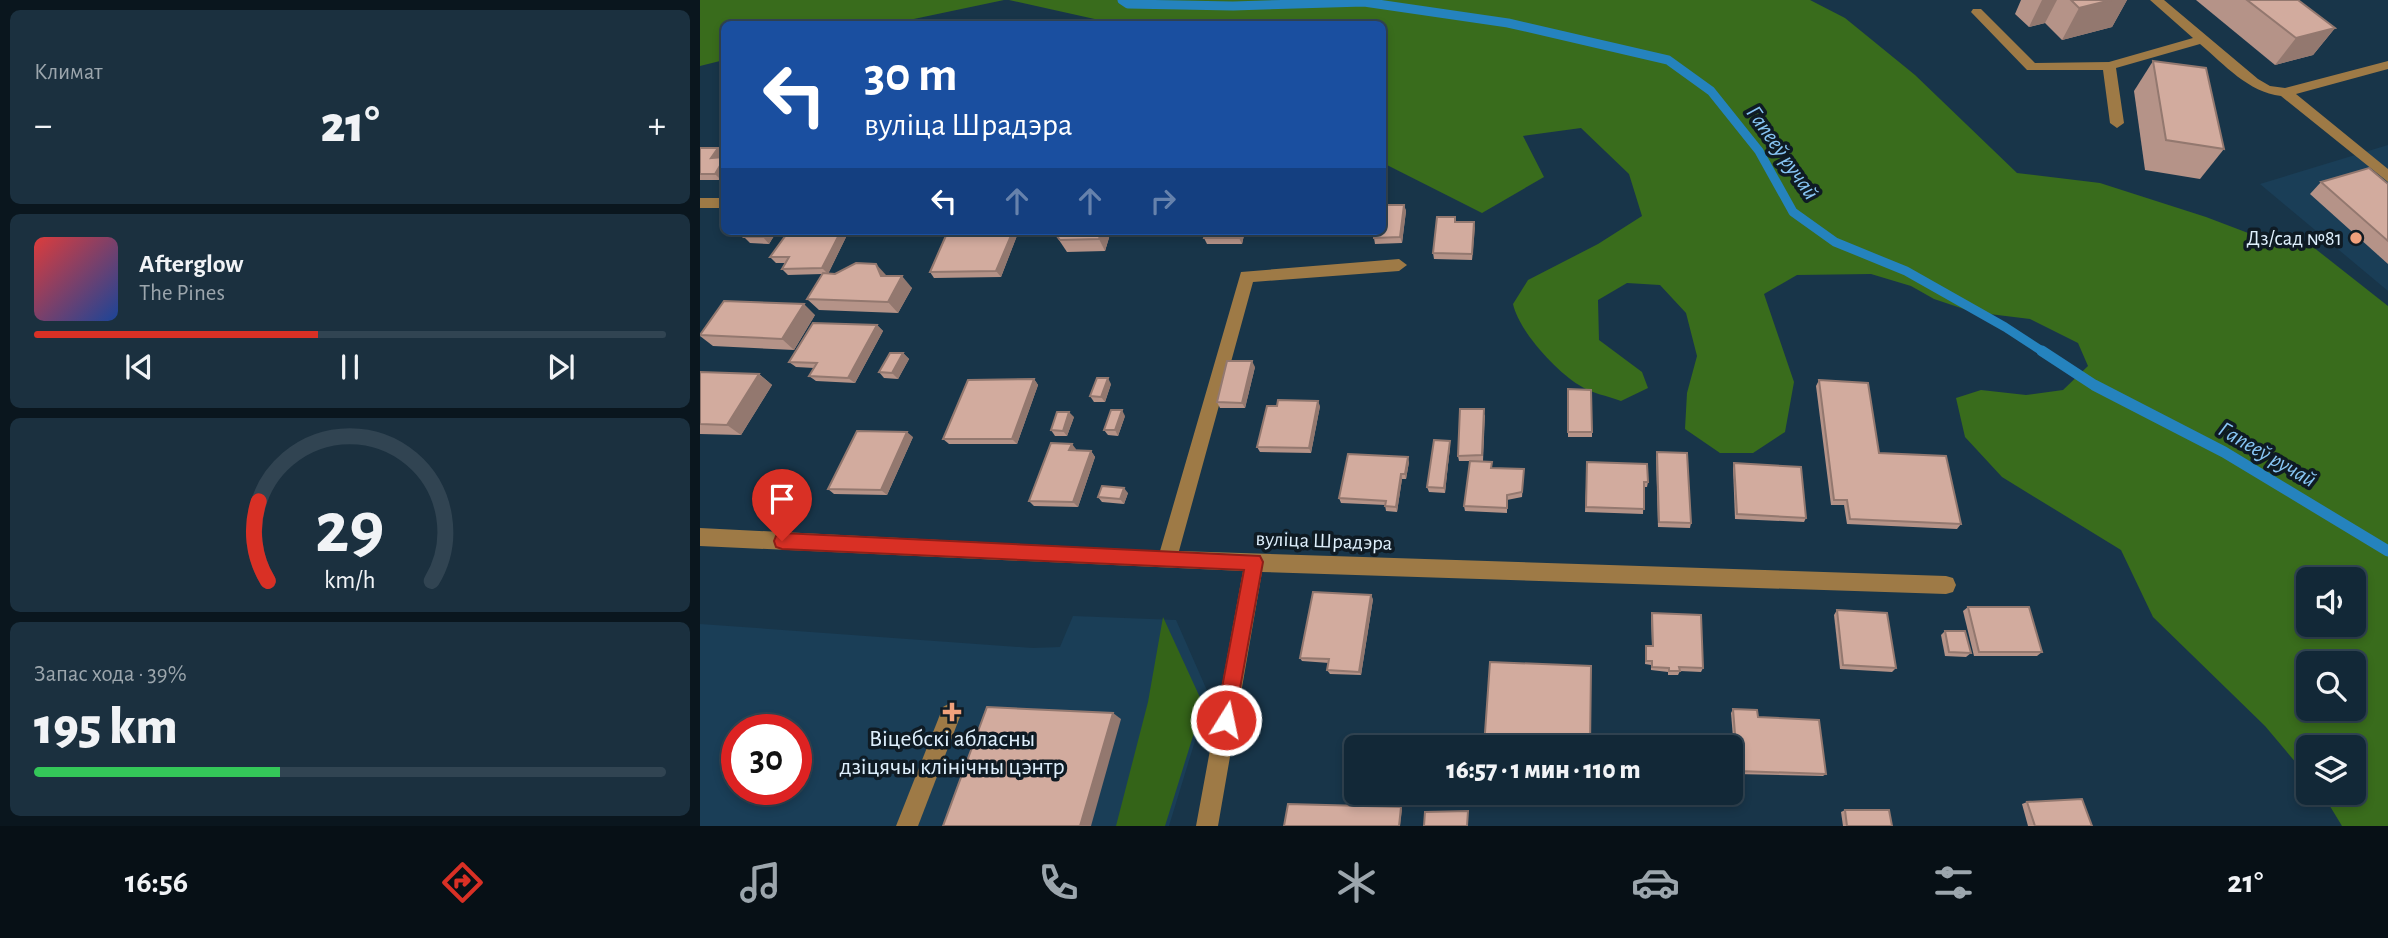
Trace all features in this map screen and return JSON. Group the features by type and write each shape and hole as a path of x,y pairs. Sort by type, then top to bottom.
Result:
{"street":[{"path":"2156,0 2253,82 2267,90 2285,92 2388,65"},
{"path":"1978,12 2032,67 2109,66 2202,38"},
{"path":"2109,66 2117,124"},
{"path":"2285,92 2388,177"},
{"path":"700,203 721,203"},
{"path":"1167,560 1247,276 1399,265"},
{"name":"вуліца Шрадэра","path":"700,537 1167,560 1946,585"},
{"path":"1207,826 1254,562"},
{"path":"907,826 950,714"}],"shaded area":[{"name":"Дз/сад №81","path":"2388,145 2388,291 2260,184"},
{"name":"Віцебскі абласны дзіцячы клінічны цэнтр","path":"1073,616 1176,620 1209,695 1169,826 700,826 700,624 1033,648 1060,647"}],"green space":[{"path":"700,0 1004,0 904,21 721,21 721,61 700,66"},
{"path":"1009,0 1810,0 1845,18 1915,75 2017,173 2100,183 2256,236 2308,243 2388,306 2388,826 2342,826 2329,805 2366,805 2366,735 2296,735 2296,763 2265,726 2153,617 2121,550 2002,477 1965,437 1956,398 1981,390 2026,395 2063,390 2088,366 2078,343 2030,319 1973,312 1934,299 1911,286 1871,274 1797,275 1764,294 1794,382 1785,432 1753,453 1720,453 1685,429 1687,393 1697,356 1686,313 1660,285 1627,283 1598,300 1599,340 1642,372 1648,388 1621,401 1579,385 1549,360 1522,326 1513,304 1528,280 1598,244 1642,216 1629,174 1581,128 1523,136 1544,177 1482,213 1386,165 1386,21 1104,21"},
{"path":"1163,617 1203,704 1165,826 1116,826 1148,702"}],"building":[{"path":"2071,0 2111,0 2079,8"},
{"path":"2247,0 2298,0 2335,28 2296,38"},
{"path":"2153,61 2206,68 2224,149 2166,140"},
{"path":"700,148 718,148 711,158 721,157 721,164 715,174 700,174"},
{"path":"2369,168 2388,184 2388,241 2321,182"},
{"path":"1386,205 1404,205 1400,237 1374,238 1374,235 1386,235"},
{"path":"1437,217 1455,217 1455,222 1474,222 1472,254 1433,253"},
{"path":"745,235 764,235 763,237 744,237"},
{"path":"786,235 839,235 822,268 782,269 789,257 770,257"},
{"path":"946,235 1011,235 996,271 930,272"},
{"path":"1056,235 1100,235 1099,239 1060,240"},
{"path":"1205,235 1240,235 1239,238 1204,238"},
{"path":"856,263 876,264 881,276 902,276 888,302 807,299 823,273 835,274"},
{"path":"724,301 804,304 782,339 700,335"},
{"path":"813,323 877,325 848,378 809,376 817,363 789,362"},
{"path":"890,353 903,353 892,373 879,372"},
{"path":"1227,361 1252,361 1242,403 1217,402"},
{"path":"700,372 759,374 727,425 700,424"},
{"path":"1097,378 1108,378 1101,397 1090,396"},
{"path":"1034,379 1012,439 943,439 968,380"},
{"path":"1819,380 1868,383 1879,453 1946,456 1961,524 1850,519 1847,500 1834,500"},
{"path":"1568,389 1591,390 1592,432 1568,432"},
{"path":"1278,400 1318,401 1309,448 1257,447 1267,406 1277,406"},
{"path":"1460,409 1484,409 1482,455 1458,456"},
{"path":"1111,410 1122,410 1115,430 1104,430"},
{"path":"1057,412 1069,412 1063,431 1051,430"},
{"path":"857,431 907,432 881,490 828,489"},
{"path":"1434,440 1450,441 1444,488 1427,487"},
{"path":"1051,443 1072,444 1069,450 1091,451 1073,502 1029,501"},
{"path":"1657,452 1687,453 1691,523 1659,522"},
{"path":"1348,454 1408,457 1405,474 1401,474 1396,507 1385,506 1386,501 1339,498"},
{"path":"1470,461 1492,462 1491,468 1524,469 1522,492 1507,495 1507,508 1464,506"},
{"path":"1587,462 1647,464 1648,482 1644,482 1644,509 1586,507"},
{"path":"1734,463 1801,467 1806,518 1737,514"},
{"path":"1102,486 1124,488 1120,499 1098,497"},
{"path":"1313,592 1371,595 1359,672 1327,670 1329,659 1300,658"},
{"path":"1968,607 2029,607 2042,652 1979,652"},
{"path":"1837,610 1887,613 1896,668 1843,665"},
{"path":"1652,613 1701,615 1703,668 1679,667 1680,671 1669,671 1669,668 1652,667 1652,661 1646,661 1646,646 1653,646"},
{"path":"1945,631 1965,631 1971,653 1949,652"},
{"path":"1490,662 1591,666 1590,735 1485,735"},
{"path":"987,707 1113,713 1080,826 943,826"},
{"path":"1733,709 1757,710 1758,717 1819,720 1826,774 1743,771 1743,735 1735,735"},
{"path":"2082,799 2092,826 2035,826 2027,802"},
{"path":"1288,804 1401,807 1399,826 1284,826"},
{"path":"1845,810 1889,810 1892,826 1847,826"},
{"path":"1468,811 1467,826 1424,826 1425,812"}],"waterway":[{"name":"Гапееў ручай","path":"1122,0 1128,4 1233,6 1364,2 1508,23 1668,60 1711,91 1759,151 1793,212 1835,242 1906,271 2045,353"},
{"name":"Гапееў ручай","path":"2042,351 2094,385 2224,452 2388,551"}],"place":[{"name":"Дз/сад №81","path":"2356,238"},
{"name":"Віцебскі абласны дзіцячы клінічны цэнтр","path":"952,712"}],"route":[{"path":"782,541 1254,562 1226,720"}]}
